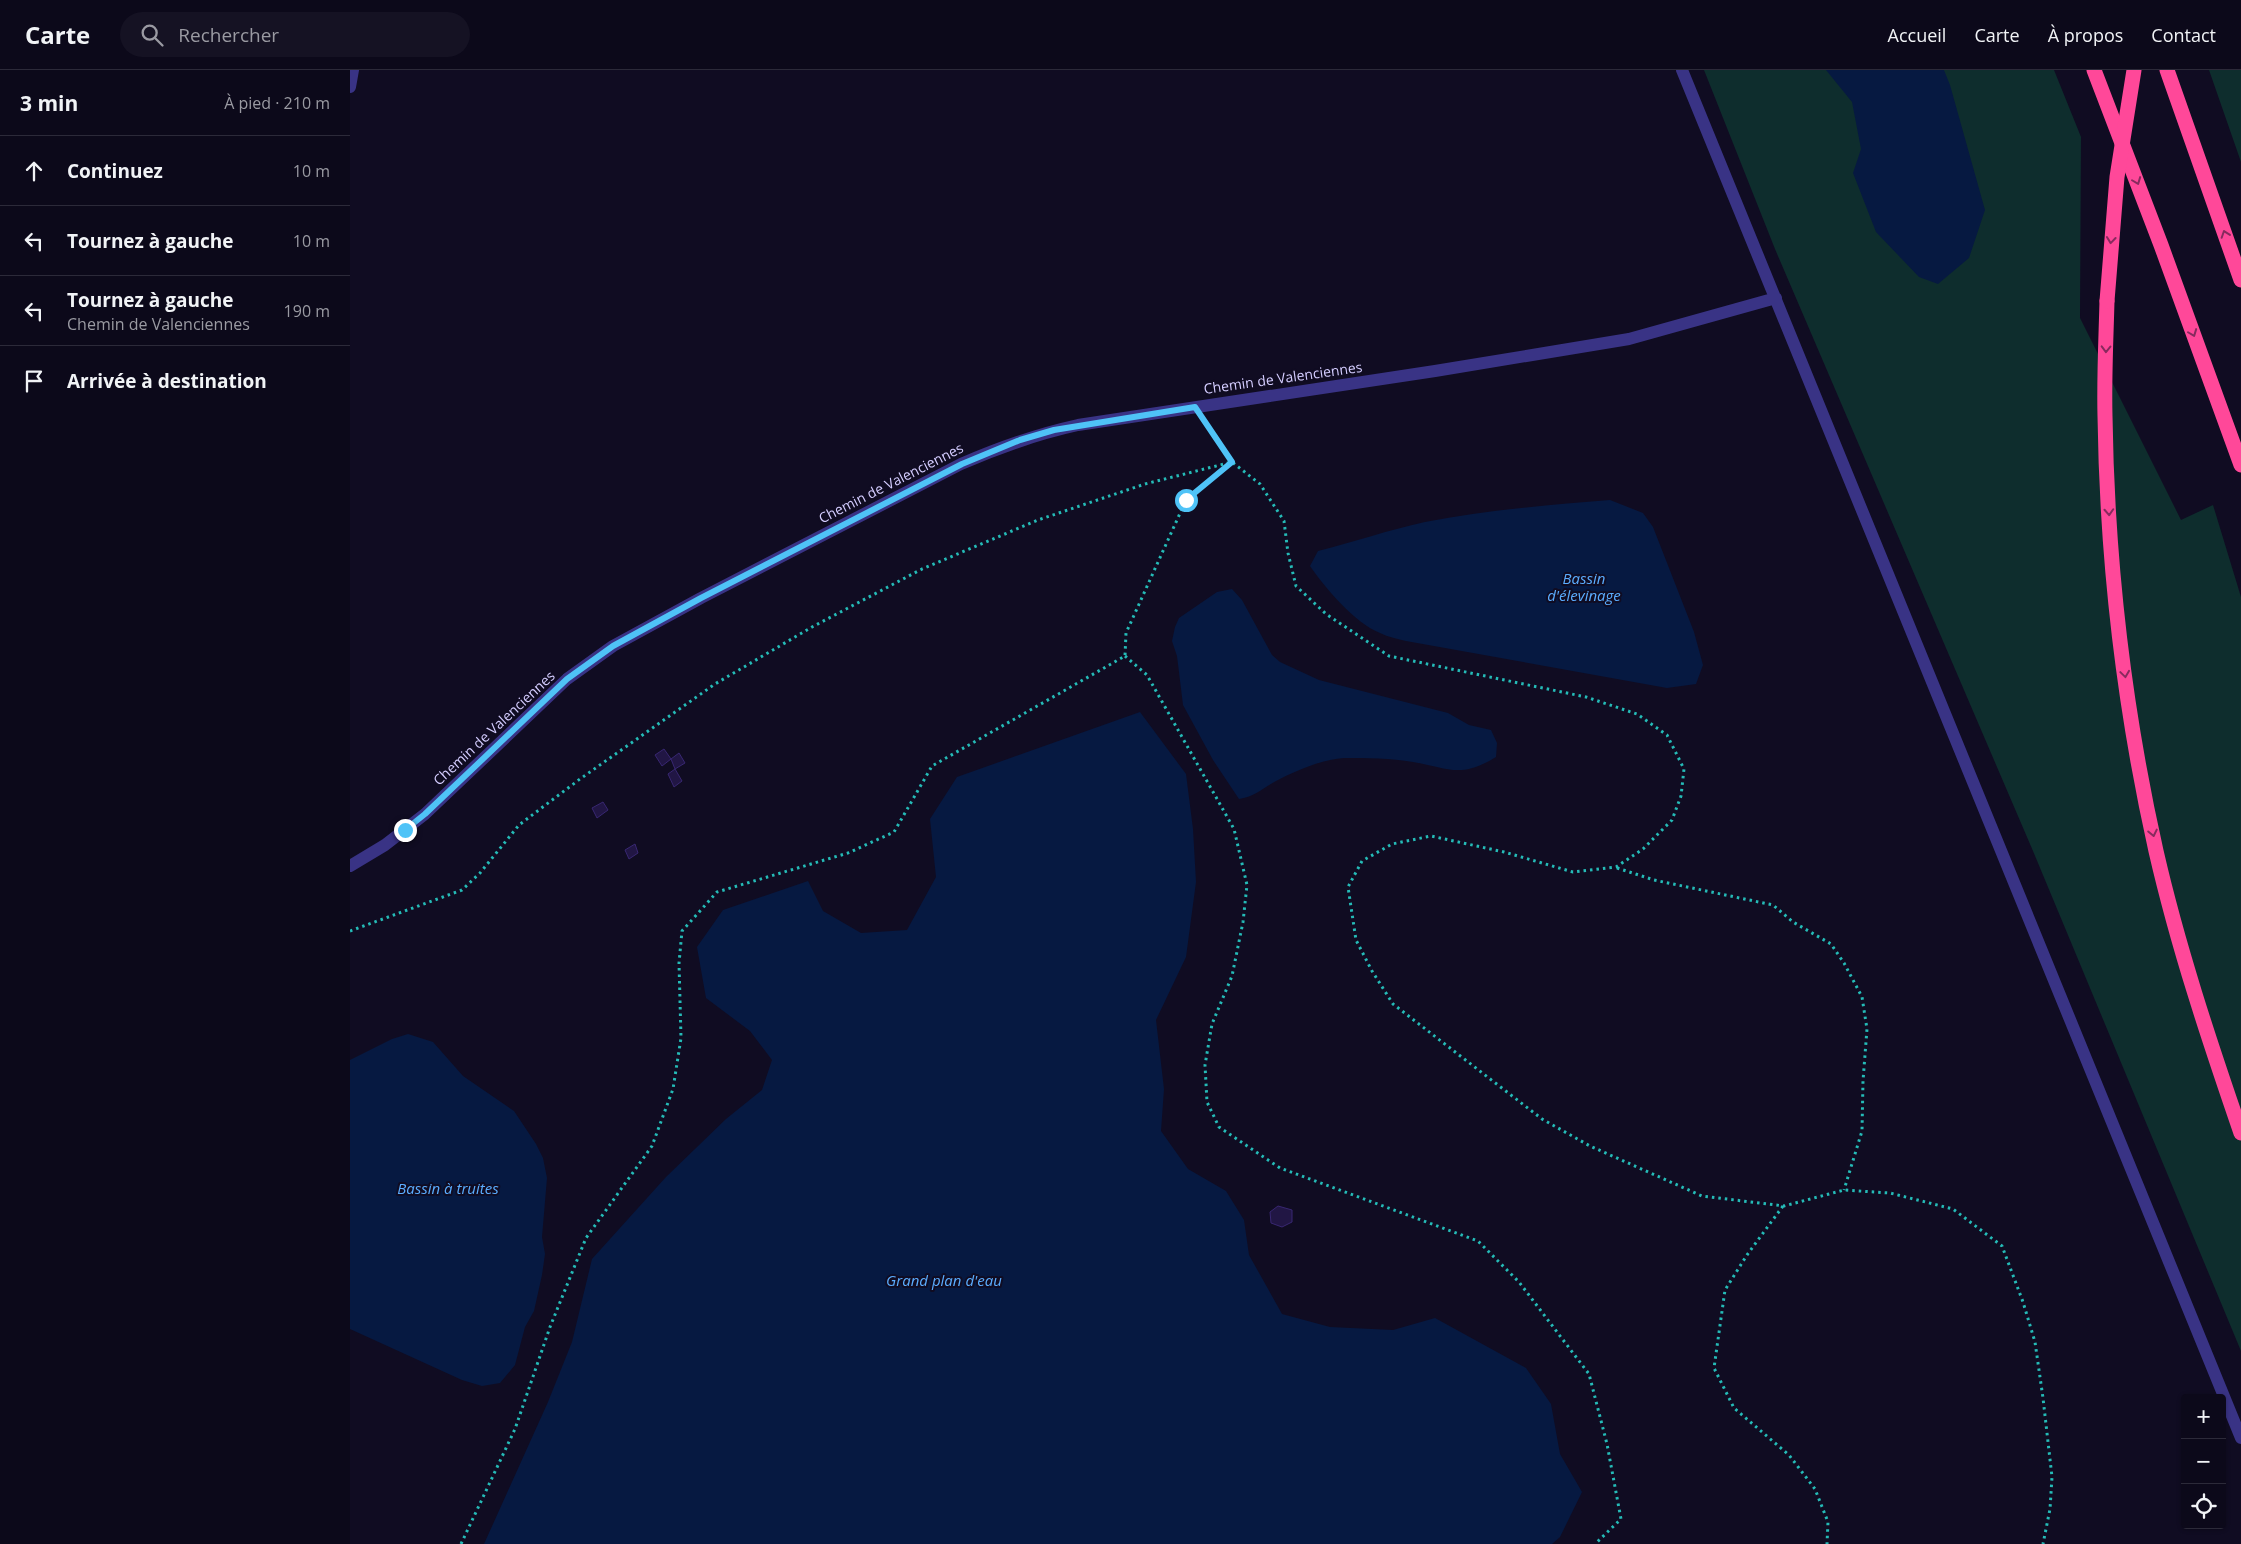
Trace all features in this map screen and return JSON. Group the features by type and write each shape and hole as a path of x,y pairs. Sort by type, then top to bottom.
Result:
{"highway":[{"path":"2094,70 2161,245 2241,465"},
{"path":"2134,70 2117,177 2107,301 2105,414 2111,543 2123,663 2132,729 2155,845 2208,1034 2241,1133"},
{"path":"2167,70 2241,280"}],"street":[{"path":"350,87 353,70"},
{"path":"1682,70 2241,1438"},
{"name":"Chemin de Valenciennes","path":"350,866 385,845 425,814 567,679 613,646 701,598 947,471 993,450 1054,430 1629,339 1776,298"}],"path":[{"path":"1195,407 1232,462 1260,484 1284,521 1288,553 1296,586 1326,614 1389,656 1586,697 1636,714 1667,735 1684,769 1681,796 1672,820 1643,849 1616,867"},
{"path":"1125,656 1126,633 1186,500 1232,462"},
{"path":"350,931 462,890 480,873 519,825 580,779 715,684 820,623 922,569 1038,520 1145,484 1232,462"},
{"path":"462,1544 515,1429 550,1327 586,1238 652,1146 673,1088 681,1038 679,963 682,931 717,892 848,853 894,832 932,766 1125,656"},
{"path":"1125,656 1147,675 1234,829 1247,885 1243,922 1232,976 1212,1024 1205,1065 1207,1102 1219,1127 1280,1168 1478,1241 1519,1282 1589,1374 1608,1444 1621,1519 1595,1544"},
{"path":"1844,1190 1862,1131 1862,1081 1867,1029 1862,997 1844,963 1831,944 1794,922 1773,905 1654,880 1616,867 1573,872 1504,852 1430,836 1392,844 1362,861 1348,887 1356,940 1392,1004 1542,1119 1590,1146 1702,1196 1784,1206 1844,1190 1890,1193 1953,1209 2002,1246 2023,1302 2035,1342 2042,1389 2052,1477 2050,1509 2043,1544"},
{"path":"1784,1206 1747,1255 1725,1290 1714,1368 1734,1408 1789,1456 1815,1489 1828,1522 1827,1544"}],"green space":[{"path":"1704,70 2054,70 2081,137 2080,318 2181,520 2213,505 2241,597 2241,1351 2033,851 1775,249"},
{"path":"2209,70 2241,70 2241,162"}],"water":[{"path":"1826,70 1944,70 1950,85 1985,210 1969,258 1938,284 1919,277 1876,232 1853,173 1861,149 1852,102"},
{"name":"Bassin d'élevinage","path":"1610,500 1643,513 1653,527 1694,632 1703,665 1696,684 1667,688 1390,637 1370,628 1351,613 1332,594 1310,566 1318,551 1425,522 1494,511"},
{"path":"1232,589 1242,600 1272,655 1280,662 1319,680 1448,713 1469,725 1491,730 1497,743 1496,757 1484,764 1463,770 1446,769 1396,760 1336,759 1300,770 1254,794 1239,799 1213,760 1183,705 1177,656 1172,641 1179,618 1217,592"},
{"name":"Grand plan d'eau","path":"1140,712 1186,774 1193,829 1196,882 1186,957 1156,1020 1164,1089 1161,1131 1188,1169 1226,1191 1244,1220 1249,1255 1282,1314 1330,1327 1393,1330 1435,1318 1526,1368 1551,1404 1560,1454 1582,1492 1560,1537 1552,1544 484,1544 548,1402 572,1342 592,1259 666,1177 726,1119 762,1090 772,1060 750,1031 706,998 697,947 723,910 808,881 823,911 861,933 907,930 936,877 930,819 957,777"},
{"name":"Bassin à truites","path":"408,1034 433,1042 463,1076 514,1111 543,1158 547,1178 542,1237 545,1254 542,1275 534,1311 525,1327 515,1365 500,1383 482,1386 462,1380 350,1329 350,1060 392,1039"}],"building":[{"path":"664,749 671,759 662,766 655,755"},
{"path":"679,753 685,763 675,769 671,759"},
{"path":"675,769 682,781 674,787 668,774"},
{"path":"603,802 608,810 597,818 592,808"},
{"path":"635,844 638,853 629,859 625,850"},
{"path":"1278,1206 1292,1210 1292,1222 1282,1227 1271,1223 1270,1212"}],"route":[{"path":"405,830 425,814 567,679 613,646 701,598 962,464 993,450 1054,430 1195,407 1232,462 1186,500"}]}
